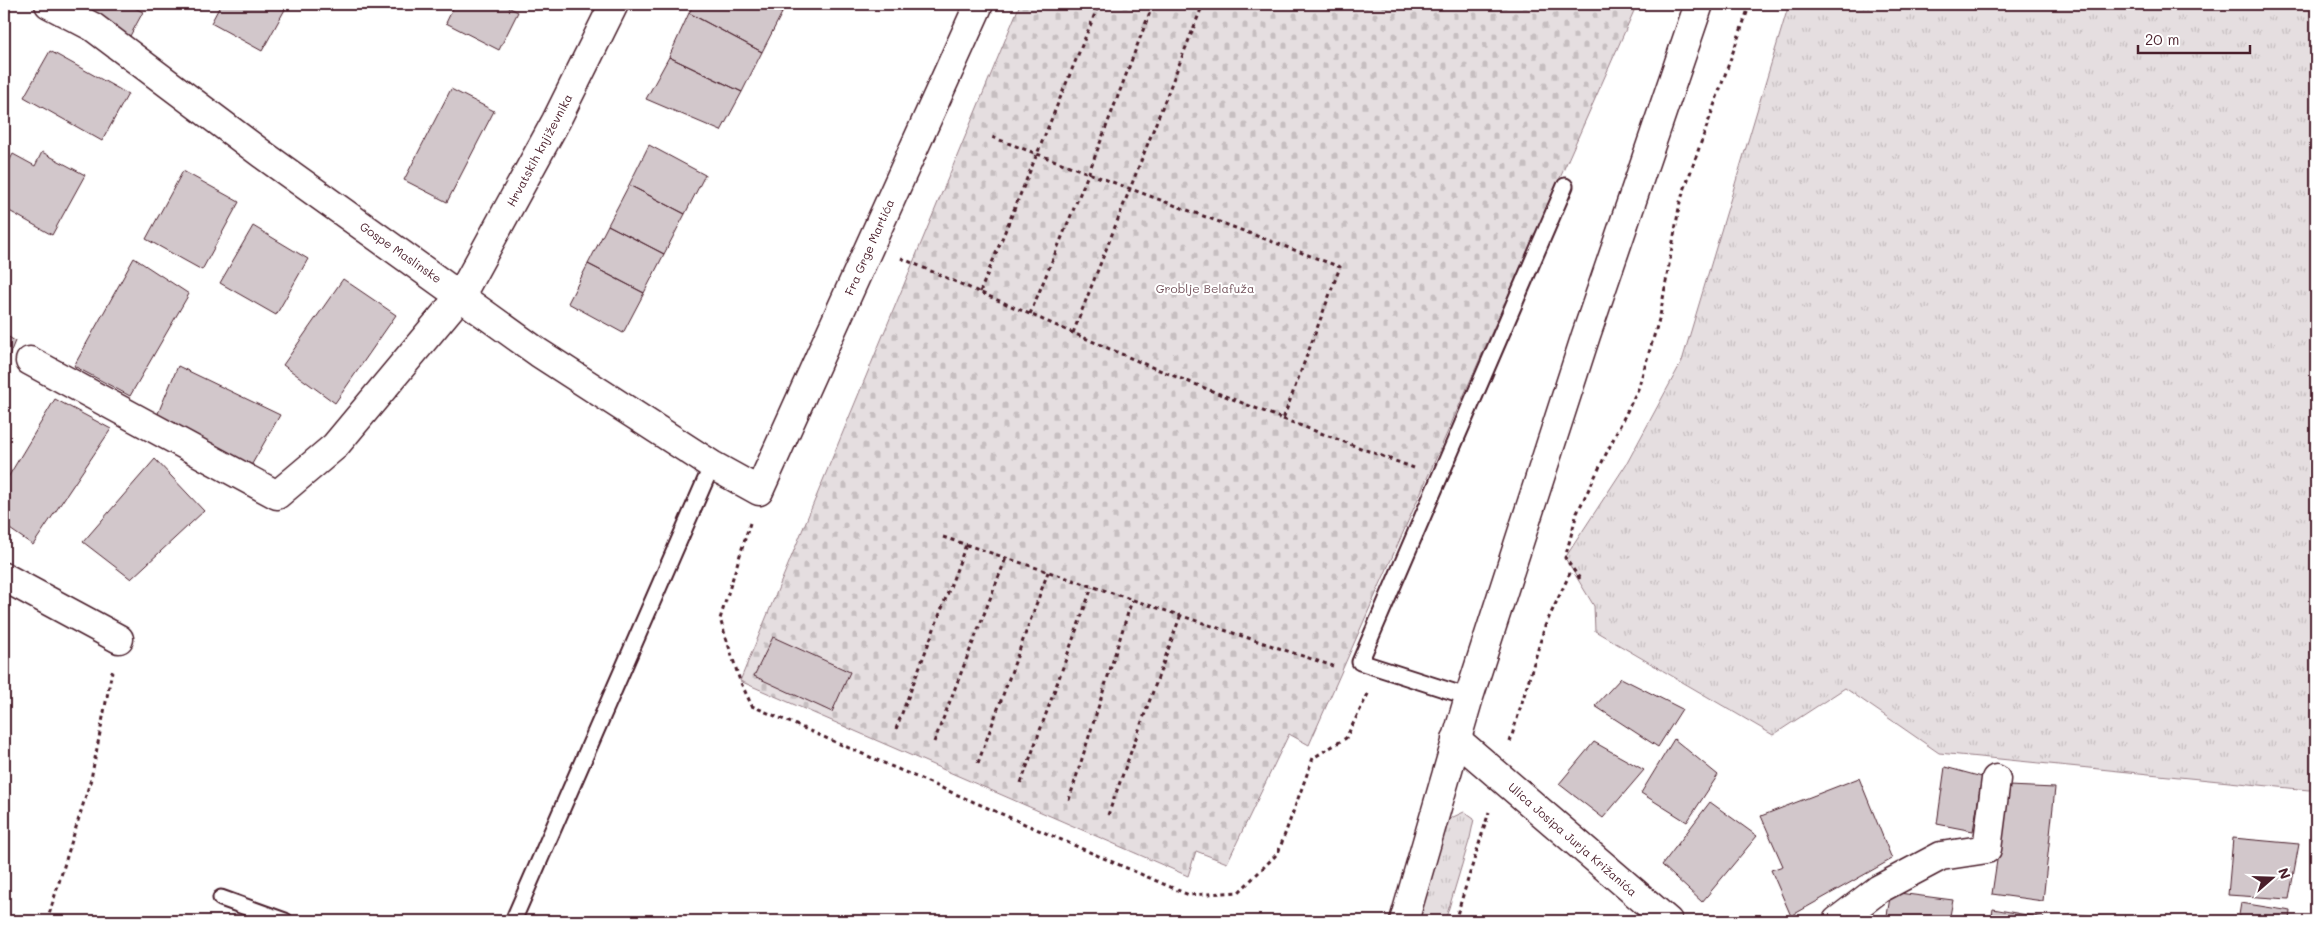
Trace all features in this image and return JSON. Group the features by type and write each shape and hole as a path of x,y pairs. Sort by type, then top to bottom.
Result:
{"street":[{"name":"Gospe Maslinske","path":"49,4 93,28 262,154 539,352 712,465 759,491"},
{"name":"Hrvatskih književnika","path":"30,361 277,495 335,446 461,295 556,121 614,4"},
{"name":"Fra Grge Martića","path":"759,491 979,4"},
{"path":"1404,921 1469,697 1586,335 1699,4"},
{"path":"4,577 119,639"},
{"name":"Ulica Josipa Jurja Križanića","path":"1456,739 1668,921"},
{"path":"1837,921 1879,889 1941,856 1987,849 1996,779"}],"lane":[{"path":"1469,697 1360,662 1565,186"},
{"path":"513,921 712,465"},
{"path":"221,898 285,921"}],"path":[{"path":"980,292 1099,4"},
{"path":"1030,314 1089,172 1153,4"},
{"path":"1073,333 1202,4"},
{"path":"1580,580 1565,558 1577,513 1638,389 1660,316 1680,202 1750,4"},
{"path":"989,136 1038,152 1340,267 1284,419"},
{"path":"870,245 1149,366 1414,468 1410,478"},
{"path":"759,491 720,619 740,681 752,706 1189,895 1239,892 1278,852 1313,758 1346,738 1373,685"},
{"path":"943,537 1333,668 1337,658"},
{"path":"896,729 966,545"},
{"path":"934,742 1006,558"},
{"path":"1545,626 1572,569"},
{"path":"978,763 1048,572"},
{"path":"1021,784 1092,587"},
{"path":"1069,800 1132,600"},
{"path":"1108,815 1180,616"},
{"path":"47,921 91,779 119,639"}],"green space":[{"name":"Groblje Belafuža","path":"1020,4 1637,4 1309,745 1289,734 1227,863 1196,851 1188,876 740,681"},
{"path":"1789,4 2316,4 2316,788 2309,790 1939,753 1845,688 1773,735 1595,631 1594,606 1565,558 1627,463 1682,361"},
{"path":"1464,812 1474,819 1445,921 1417,921 1444,827 1451,818"}],"building":[{"path":"70,4 127,4 143,12 130,36"},
{"path":"221,4 288,4 262,51 211,23"},
{"path":"455,4 502,4 518,12 499,50 446,23"},
{"path":"694,4 763,4 782,13 762,52 689,13"},
{"path":"763,4 787,4 782,13"},
{"path":"689,13 762,52 742,92 669,57"},
{"path":"50,51 128,94 102,141 24,97"},
{"path":"669,57 742,92 721,131 646,99"},
{"path":"451,89 494,111 447,202 404,180"},
{"path":"649,145 705,175 685,214 629,185"},
{"path":"42,152 85,175 52,235 4,208 4,171 13,154 35,166"},
{"path":"183,171 239,202 202,270 146,239"},
{"path":"629,185 685,214 664,254 608,225"},
{"path":"608,225 664,254 644,293 588,264"},
{"path":"253,226 308,259 276,315 220,283"},
{"path":"134,258 189,294 130,396 74,366"},
{"path":"588,264 644,293 623,333 568,303"},
{"path":"343,279 396,315 335,403 283,365"},
{"path":"4,334 15,341 4,368"},
{"path":"178,366 280,415 248,471 156,418"},
{"path":"55,399 111,429 33,545 4,525 4,484"},
{"path":"155,459 204,511 131,579 83,542"},
{"path":"773,637 850,672 832,712 754,676"},
{"path":"1621,678 1682,709 1658,747 1595,706"},
{"path":"1674,739 1718,775 1687,822 1641,793"},
{"path":"1594,742 1644,770 1603,818 1559,784"},
{"path":"1945,767 1982,777 1973,831 1937,824"},
{"path":"1859,778 1892,859 1791,916 1771,870 1783,866 1761,816"},
{"path":"2008,786 2055,788 2043,901 1992,894"},
{"path":"1710,802 1757,836 1702,902 1662,865"},
{"path":"2233,838 2299,844 2289,899 2228,895"},
{"path":"1891,892 1953,900 1949,921 1886,921"},
{"path":"2241,903 2291,911 2290,921 2238,921"},
{"path":"1993,909 2044,918 2043,921 1991,921"},
{"path":"2071,914 2132,919 2132,921 2071,921"}]}
